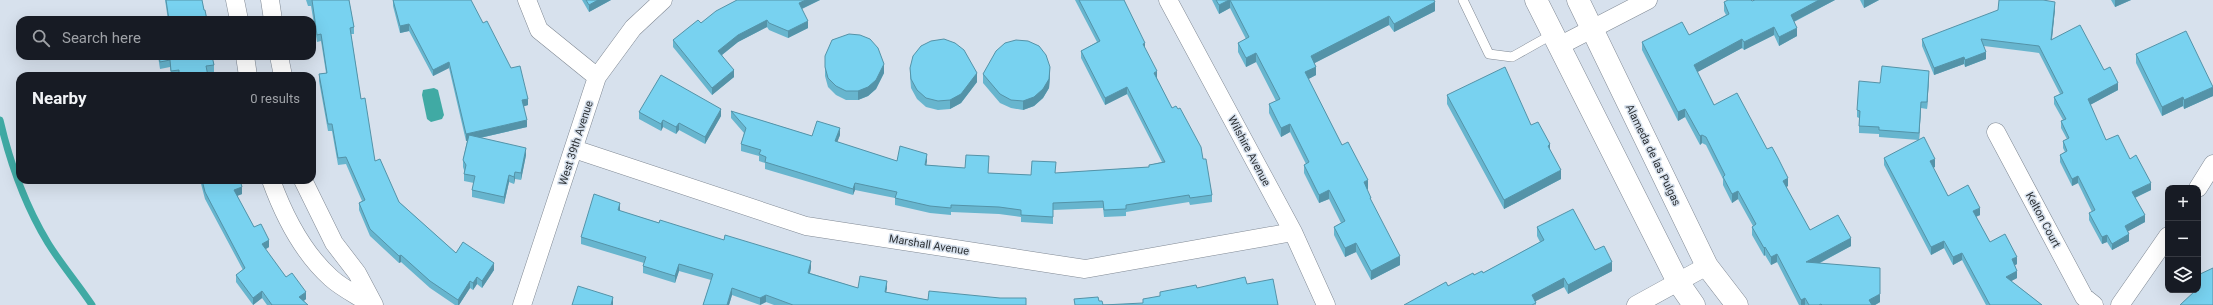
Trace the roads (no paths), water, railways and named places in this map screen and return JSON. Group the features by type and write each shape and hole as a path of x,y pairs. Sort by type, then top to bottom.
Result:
{"main road":[{"path":"1536,0 1678,282 1694,305"},
{"name":"Alameda de las Pulgas","path":"1578,0 1707,266 1737,305"}],"street":[{"path":"235,0 237,16"},
{"path":"270,0 272,16"},
{"path":"527,0 539,30 597,77"},
{"name":"West 39th Avenue","path":"522,305 597,77 633,28 663,0"},
{"name":"Wilshire Avenue","path":"1168,0 1292,232 1326,305"},
{"path":"1556,40 1592,28 1648,0"},
{"path":"246,60 247,72"},
{"path":"280,60 282,72"},
{"name":"Kelton Court","path":"1996,132 2084,297 2094,305"},
{"name":"Marshall Avenue","path":"574,149 806,226 1085,269 1292,232"},
{"path":"2200,185 2213,164"},
{"path":"272,184 279,203 300,242 331,278 373,305"},
{"path":"305,184 334,243 357,273 373,305"},
{"path":"2120,305 2154,260 2165,241"},
{"path":"1636,305 1707,266"}],"lane":[{"path":"1463,0 1489,54 1512,57 1556,40"}],"waterway":[{"path":"0,120 8,152 16,174"},
{"path":"19,184 32,214 48,243 92,305"}]}
